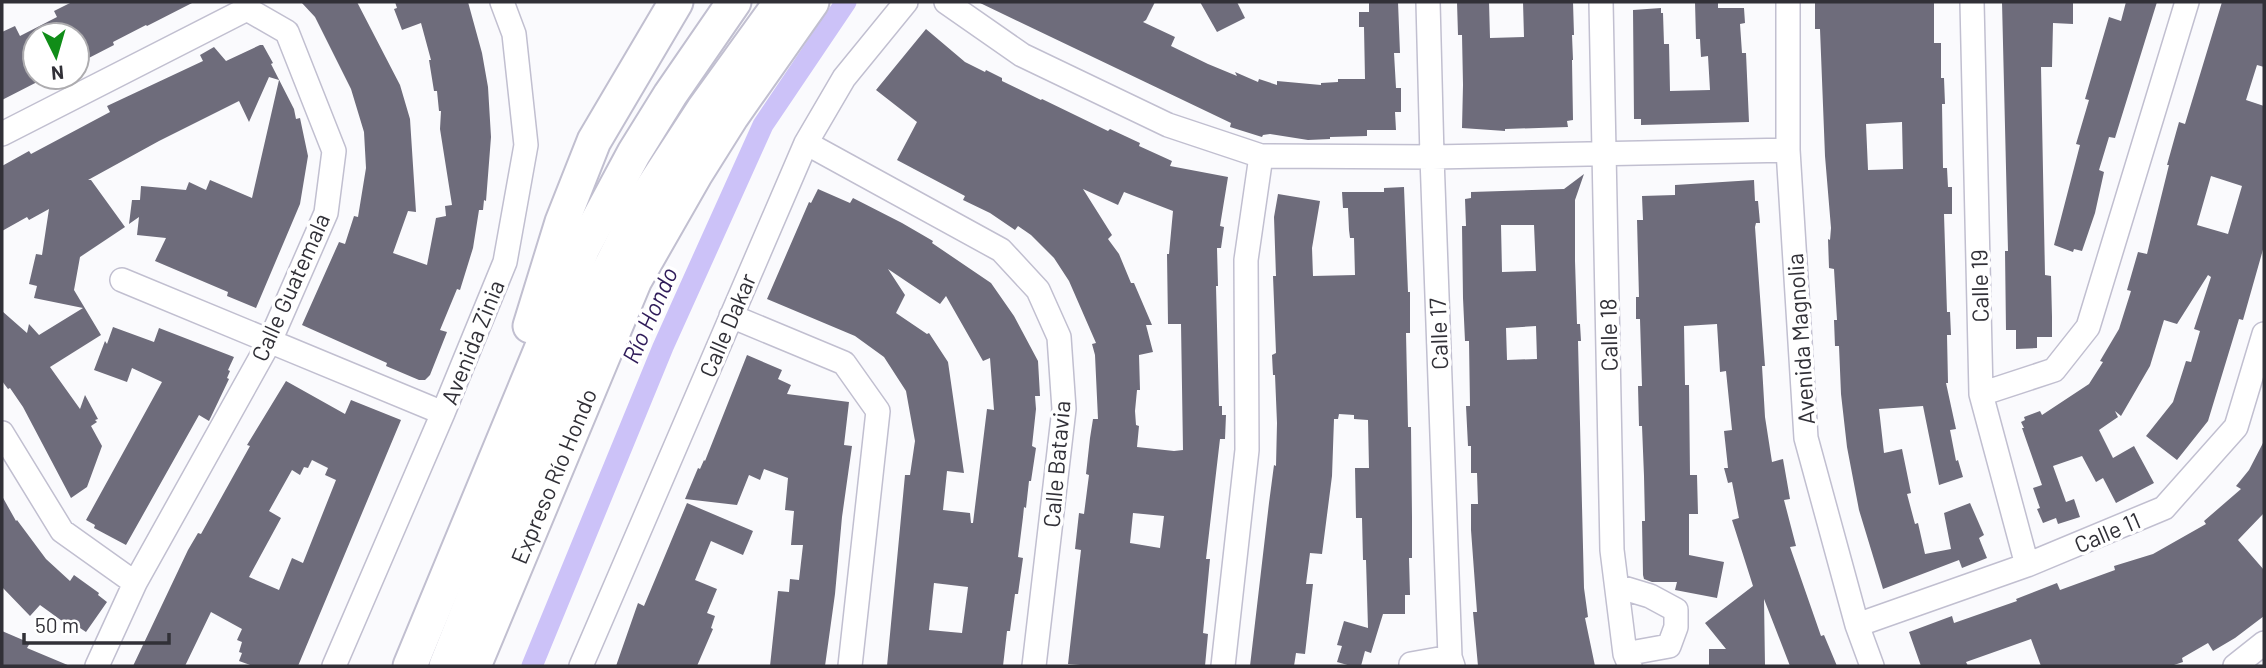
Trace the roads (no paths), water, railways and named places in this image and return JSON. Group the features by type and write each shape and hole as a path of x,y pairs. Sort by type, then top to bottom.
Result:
{"highway":[{"path":"518,403 520,357 562,222 580,174 594,141 676,2"},
{"path":"410,666 583,248 609,197 670,95 734,2"},
{"path":"430,666 578,295 620,212 681,114 759,2"},
{"path":"446,666 594,300 645,199 703,110 781,2"},
{"name":"Expreso Río Hondo","path":"474,666 635,280 702,163 812,2"}],"street":[{"name":"Avenida Zinia","path":"334,666 505,262 526,145 514,34 502,2"},
{"name":"Calle Dakar","path":"580,666 806,143 844,78 906,2"},
{"path":"946,2 1022,55 1168,125 1261,156 1432,157 1788,150"},
{"name":"Calle 17","path":"1428,2 1452,661"},
{"name":"Calle 18","path":"1601,2 1612,550 1627,660"},
{"name":"Avenida Magnolia","path":"1788,2 1788,150 1806,438 1857,625 1872,666"},
{"name":"Calle 19","path":"1972,2 1981,394 2027,565"},
{"path":"1981,394 2054,370 2088,327 2187,2"},
{"name":"Calle Guatemala","path":"2,134 247,9 287,32 334,151 326,213 270,341 135,583 97,666"},
{"name":"Calle Batavia","path":"806,143 1001,250 1038,290 1059,337 1064,409 1034,666"},
{"path":"1223,666 1247,450 1246,260 1261,156"},
{"path":"122,280 443,413"},
{"path":"731,316 844,363 878,411 849,666"},
{"name":"Calle 11","path":"1857,625 2027,565 2164,508 2236,427 2264,334"},
{"path":"2,433 62,531 135,583"},
{"path":"1617,586 1650,596 1675,610 1676,627 1670,646 1627,660"},
{"path":"2235,666 2264,643"},
{"path":"1412,664 1452,661"}],"waterway":[{"name":"Río Hondo","path":"532,666 663,347 763,125 846,2"}]}
